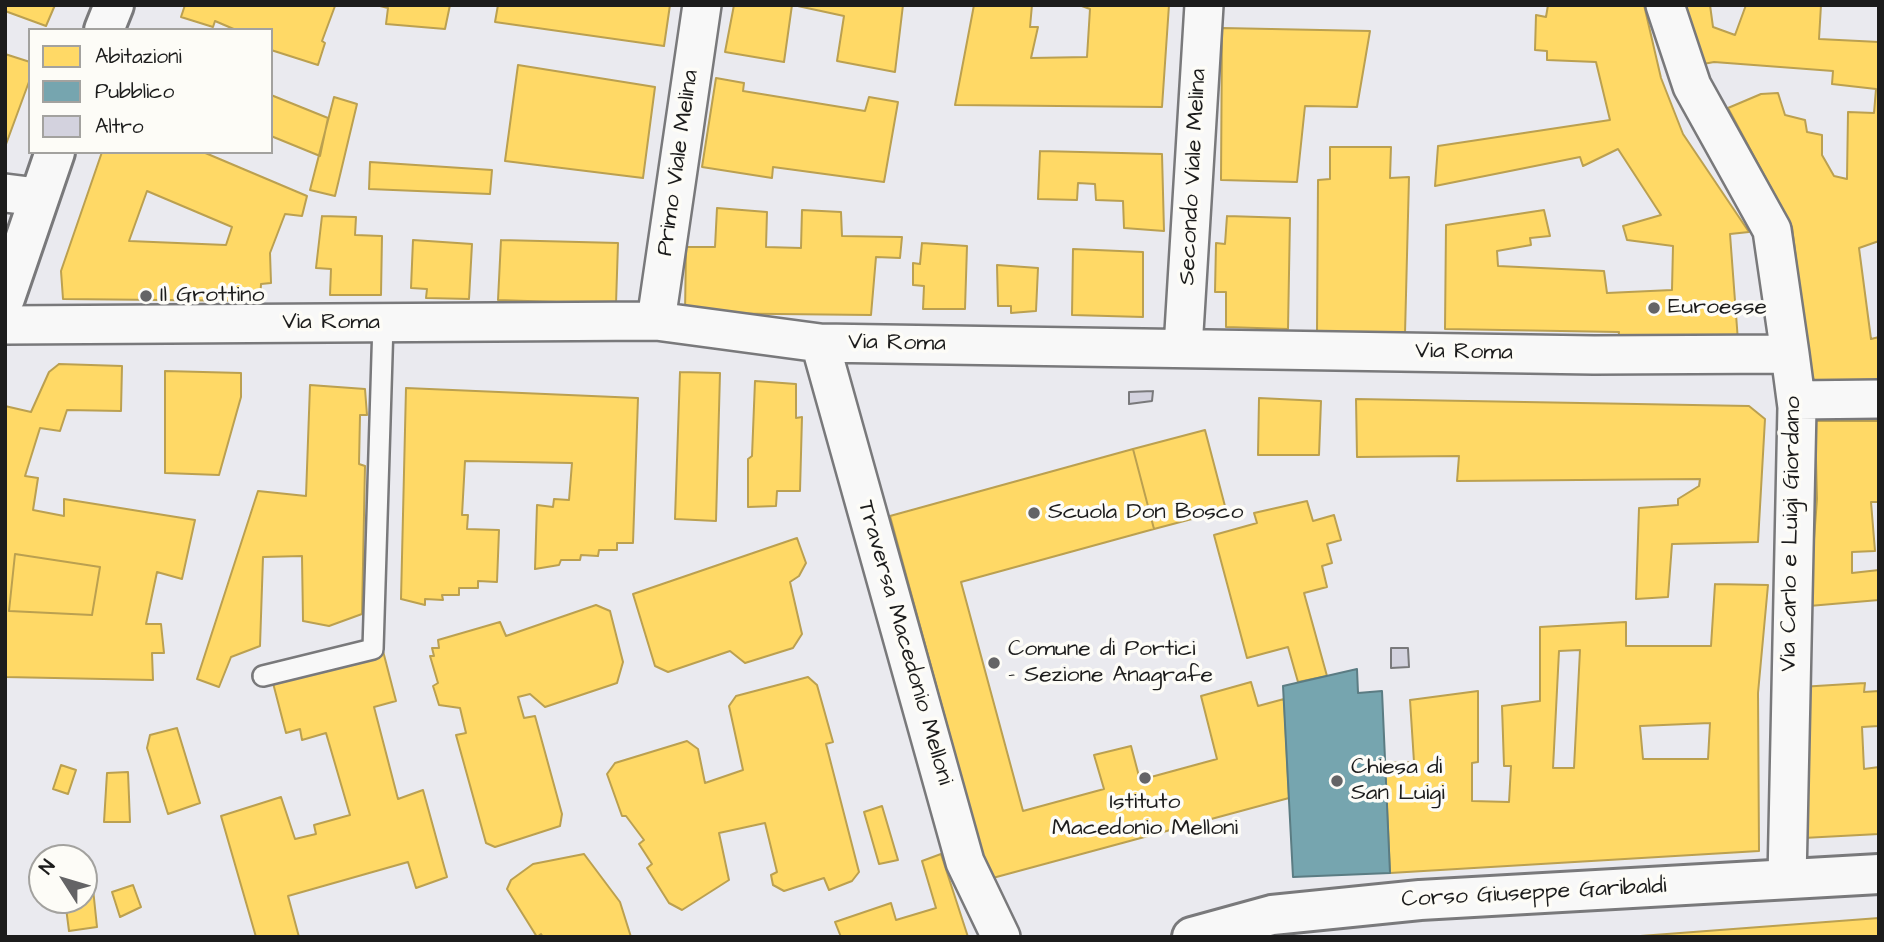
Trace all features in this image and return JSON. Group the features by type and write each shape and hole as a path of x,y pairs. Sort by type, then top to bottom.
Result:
{"main road":[{"path":"105,28 114,5"},
{"path":"5,298 21,195 53,154"},
{"name":"Corso Giuseppe Garibaldi","path":"1192,937 1272,915 1420,900 1879,874"}],"street":[{"name":"Primo Viale Melina","path":"656,321 702,5"},
{"name":"Secondo Viale Melina","path":"1183,348 1204,5"},
{"name":"Via Carlo e Luigi Giordano","path":"1665,5 1692,86 1772,230 1790,354 1796,400 1787,879"},
{"name":"Via Roma","path":"5,325 656,321 820,343 1594,355 1790,354"},
{"name":"Traversa Macedonio Melloni","path":"820,343 965,862 1001,937"},
{"path":"1796,400 1879,399"}],"lane":[{"path":"262,677 373,649 383,323"}],"building: Abitazioni":[{"path":"5,5 55,5 46,26 5,11"},
{"path":"185,5 335,6 322,41 325,43 318,65 273,51 273,28 231,28 215,21 213,27 181,17"},
{"path":"376,5 450,5 445,29 386,24 388,8"},
{"path":"498,5 670,5 664,46 495,22"},
{"path":"734,5 792,5 784,62 725,52"},
{"path":"793,5 903,5 895,72 837,61 844,16"},
{"path":"974,5 1032,5 1030,27 1038,27 1031,58 1087,57 1090,9 1079,5 1169,5 1162,107 955,105"},
{"path":"1548,5 1644,5 1661,78 1683,134 1749,232 1730,234 1738,341 1618,342 1619,332 1445,329 1446,225 1544,210 1550,236 1530,238 1531,245 1497,251 1498,266 1604,271 1607,293 1672,290 1673,246 1627,240 1623,226 1661,215 1618,149 1583,166 1580,157 1435,186 1438,146 1610,120 1596,62 1547,60 1547,51 1535,50 1536,15 1546,17"},
{"path":"1686,5 1710,5 1713,27 1735,35 1746,5 1821,5 1819,39 1879,42 1879,241 1859,248 1871,339 1879,337 1879,394 1813,395 1792,227 1728,108 1761,94 1778,93 1785,115 1805,120 1807,132 1822,135 1822,155 1834,176 1847,179 1848,112 1874,113 1876,89 1832,84 1833,71 1714,62 1698,65"},
{"path":"1222,28 1370,31 1357,107 1305,106 1297,182 1221,180"},
{"path":"5,54 28,61 28,84 5,147"},
{"path":"518,65 655,87 643,178 505,161"},
{"path":"716,78 744,83 743,91 865,111 869,97 898,102 884,182 773,167 772,178 702,167"},
{"path":"273,96 328,118 320,156 273,137"},
{"path":"334,97 357,104 335,196 310,190"},
{"path":"1330,147 1391,147 1390,178 1409,177 1405,334 1317,334 1318,180 1330,179"},
{"path":"1040,151 1162,154 1164,231 1124,228 1123,201 1096,200 1095,184 1078,183 1077,200 1038,199"},
{"path":"101,154 208,154 307,196 302,216 285,214 270,253 271,283 261,284 260,301 63,299 61,271","holes":["147,191 232,227 226,245 129,241"]},
{"path":"370,162 492,170 490,194 369,189"},
{"path":"717,208 767,212 766,247 801,248 802,210 841,212 842,236 902,237 900,258 876,257 871,315 685,313 686,247 715,247"},
{"path":"322,216 356,217 355,235 382,236 381,295 330,295 331,269 316,268"},
{"path":"1227,216 1290,218 1288,329 1226,327 1226,292 1215,292 1216,243 1225,244"},
{"path":"413,240 472,244 469,299 426,298 427,289 411,288"},
{"path":"501,240 618,243 616,304 498,300"},
{"path":"922,243 967,246 965,309 923,309 924,286 913,285 913,263 920,264"},
{"path":"1073,249 1143,252 1143,317 1072,315"},
{"path":"997,265 1038,268 1036,311 1011,313 1011,306 998,306"},
{"path":"59,364 122,366 121,411 67,410 60,431 40,428 25,476 38,478 33,510 64,516 64,499 195,520 182,579 157,572 146,624 161,624 164,653 152,653 153,680 5,677 5,406 31,412 49,372","holes":["15,554 100,567 92,615 9,611"]},
{"path":"165,371 241,373 241,397 219,475 165,473"},
{"path":"680,372 720,373 716,521 675,519"},
{"path":"755,381 796,384 796,418 802,417 800,491 777,491 776,506 748,507 748,459 752,456"},
{"path":"310,385 365,389 367,415 360,415 359,464 365,466 362,614 329,626 303,621 302,556 263,557 260,646 231,657 219,687 197,679 258,491 306,496"},
{"path":"406,388 638,398 633,543 617,543 617,550 599,550 598,556 581,555 580,560 561,560 559,565 535,569 537,505 553,507 554,499 569,500 572,463 465,461 462,515 468,515 467,529 499,530 497,582 478,581 478,588 459,588 459,595 442,595 443,600 425,599 425,605 401,599"},
{"path":"1259,398 1321,401 1319,455 1258,455"},
{"path":"1356,399 1749,406 1765,419 1758,542 1672,544 1668,597 1636,599 1639,508 1678,505 1678,499 1699,486 1700,479 1457,481 1459,456 1357,457"},
{"path":"1815,421 1879,421 1879,502 1871,502 1875,551 1852,552 1852,573 1879,570 1879,600 1809,606 1817,499"},
{"path":"1205,430 1226,510 1154,529 1133,449"},
{"path":"1133,449 1154,529 961,582 1023,811 1104,789 1094,755 1131,746 1140,780 1217,759 1201,696 1251,682 1258,706 1284,699 1289,798 989,879 890,516"},
{"path":"1307,501 1313,521 1334,515 1341,540 1327,544 1332,563 1322,566 1327,587 1304,593 1327,676 1298,682 1288,647 1247,658 1214,535 1257,523 1254,513"},
{"path":"797,538 806,563 799,576 790,582 802,634 793,648 745,663 730,651 668,672 655,666 633,594"},
{"path":"15,554 100,567 92,615 9,611"},
{"path":"1715,584 1768,585 1758,693 1759,851 1390,873 1385,763 1414,762 1410,700 1478,691 1478,762 1472,763 1472,801 1509,802 1511,766 1504,766 1502,706 1540,701 1540,627 1626,622 1626,646 1711,646","holes":["1580,650 1574,768 1553,768 1559,651","1710,723 1708,759 1643,759 1640,726"]},
{"path":"596,605 610,611 623,662 617,683 545,707 530,694 518,697 524,718 535,716 562,814 560,826 495,847 486,843 456,735 466,733 460,708 439,705 433,686 438,683 430,656 434,656 432,648 439,648 438,640 500,622 506,636"},
{"path":"383,651 396,701 374,707 398,799 423,790 447,877 416,888 408,862 288,896 299,937 256,937 221,816 281,797 295,839 316,834 314,825 350,815 326,733 302,740 300,729 286,733 273,683"},
{"path":"808,677 817,685 833,742 826,744 859,872 852,881 829,890 824,878 784,891 773,885 771,875 777,872 765,823 719,833 729,880 682,910 669,903 647,868 652,864 639,844 644,840 626,816 622,816 607,774 615,763 687,741 698,749 705,783 743,770 729,706 736,696"},
{"path":"1865,683 1864,692 1879,691 1879,726 1862,727 1864,769 1879,767 1879,834 1803,838 1800,687"},
{"path":"177,728 200,803 168,814 147,748 150,735"},
{"path":"61,765 76,770 68,794 53,789"},
{"path":"128,772 130,822 104,822 107,773"},
{"path":"882,806 898,860 879,864 864,812"},
{"path":"584,854 620,902 631,937 543,937 541,934 537,937 507,889 511,880 533,864"},
{"path":"941,854 968,937 841,937 835,922 891,903 896,920 936,908 922,861"},
{"path":"133,885 141,907 120,917 112,892"},
{"path":"67,914 96,914 97,927 69,931"},
{"path":"1879,918 1879,937 1627,937"}],"building: Pubblico":[{"name":"Chiesa di San Luigi","path":"1357,669 1358,693 1382,691 1390,873 1293,877 1283,686"}],"building: Altro":[{"path":"1153,391 1152,401 1129,404 1129,392"},
{"path":"1391,648 1408,648 1409,667 1391,668"}],"place":[{"name":"Il Grottino","path":"146,296"},
{"name":"Euroesse","path":"1654,308"},
{"name":"Scuola Don Bosco","path":"1034,513"},
{"name":"Comune di Portici - Sezione Anagrafe","path":"994,663"},
{"name":"Istituto Macedonio Melloni","path":"1145,778"},
{"name":"Chiesa di San Luigi","path":"1337,781"}]}
